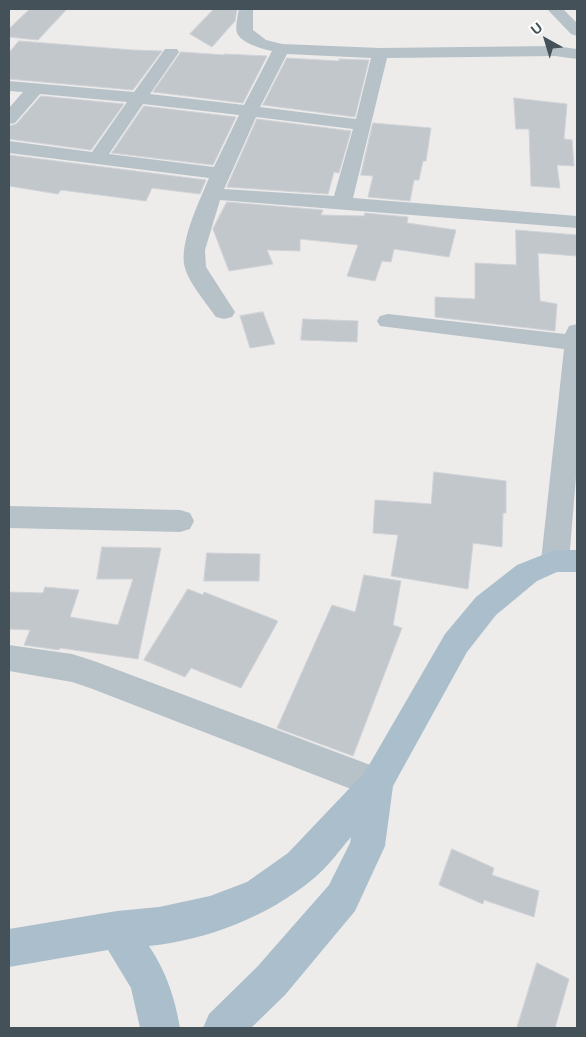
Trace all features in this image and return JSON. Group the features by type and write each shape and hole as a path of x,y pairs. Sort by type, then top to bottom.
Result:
{"main road":[{"path":"9,948 117,930 160,926 210,915 259,896 301,866 376,783 456,643 486,606 527,573 566,561"},
{"path":"224,1028 271,981 342,898 367,846 376,783"},
{"path":"117,930 148,979 160,1028"}],"street":[{"path":"246,9 245,32 260,43 281,49 380,53 555,51 577,54"},
{"path":"554,9 577,31"},
{"path":"224,312 195,267 197,236 220,174 281,49"},
{"path":"97,158 137,98 171,52"},
{"path":"342,202 364,124 380,53"},
{"path":"9,86 137,98 364,124"},
{"path":"9,119 35,89"},
{"path":"9,147 220,174"},
{"path":"213,194 342,202 577,222"},
{"path":"388,321 576,337 566,561"},
{"path":"9,517 180,521"},
{"path":"9,658 72,668 94,675 376,783"}],"building":[{"path":"30,9 67,9 38,40 9,37 9,29"},
{"path":"214,9 237,9 235,21 212,47 190,34"},
{"path":"19,41 162,51 133,90 9,79 9,53"},
{"path":"181,52 267,56 243,103 153,92"},
{"path":"287,58 339,61 339,59 369,60 355,117 263,105"},
{"path":"41,96 124,104 91,150 9,139 9,126 16,124"},
{"path":"514,98 567,104 564,139 572,140 574,166 557,165 560,188 531,186 529,129 516,129"},
{"path":"144,106 236,117 213,165 112,153"},
{"path":"257,119 351,131 339,173 334,172 328,194 227,187"},
{"path":"373,123 431,128 426,161 423,161 419,180 414,180 410,201 368,197 373,176 361,175"},
{"path":"9,155 206,180 200,194 152,188 146,201 61,190 58,194 9,186"},
{"path":"227,202 323,210 321,215 364,216 365,213 408,217 407,223 456,230 449,257 394,249 391,262 382,261 375,281 347,276 358,245 300,239 300,251 267,250 273,264 229,271 213,229"},
{"path":"516,230 577,235 577,256 538,253 540,301 557,304 555,331 435,317 435,297 475,299 475,263 516,265"},
{"path":"263,312 275,344 250,348 240,316"},
{"path":"303,319 358,321 357,342 301,340"},
{"path":"434,472 506,481 506,513 503,513 502,547 473,543 468,589 391,576 398,535 373,533 375,500 431,504"},
{"path":"102,547 161,548 138,659 24,645 30,630 9,629 9,592 43,593 45,587 79,590 70,617 118,625 133,579 97,579"},
{"path":"207,553 260,554 259,581 204,581"},
{"path":"364,575 401,581 393,625 402,628 353,756 277,728 332,605 355,612"},
{"path":"188,589 203,595 204,592 278,621 241,688 191,668 185,677 144,660"},
{"path":"452,849 494,868 492,875 539,891 534,917 484,900 483,904 439,885"},
{"path":"537,963 569,979 555,1028 517,1028"}]}
